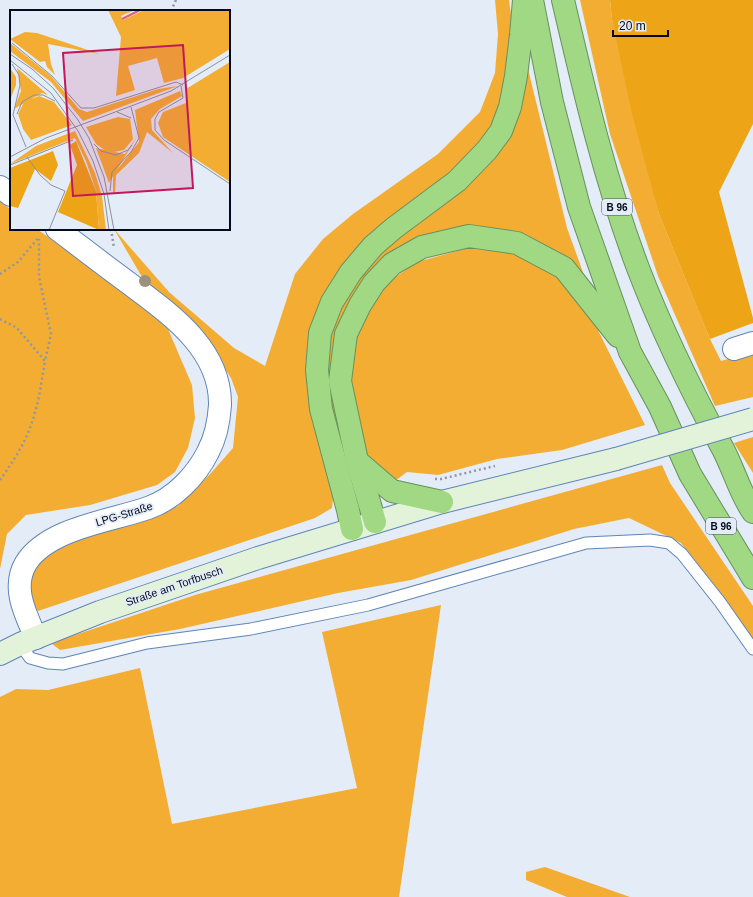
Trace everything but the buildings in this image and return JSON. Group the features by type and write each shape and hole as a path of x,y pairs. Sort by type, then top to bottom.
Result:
{"highway":[{"path":"352,529 321,409 317,370 320,333 332,302 351,272 373,246 394,228 457,181 487,150 501,131 510,108 516,76 524,0"},
{"name":"B 96","path":"532,0 552,102 579,207 630,352 660,407 690,474 753,578"},
{"name":"B 96","path":"562,0 603,160 637,267 659,323 698,404 724,452 747,503 753,512"},
{"path":"375,522 357,461 340,381 346,334 360,305 374,283 392,264 422,247 469,236 517,243 564,268 630,352"},
{"path":"357,461 392,492 442,502"}],"street":[{"path":"0,187 10,194"},
{"name":"LPG-Straße","path":"28,641 20,600 20,586 22,572 26,563 35,552 67,532 149,508 165,500 179,490 204,460 212,445 220,415 220,398 217,379 209,361 185,330 166,311 58,230"},
{"name":"Straße am Torfbusch","path":"0,654 100,612 258,558 442,502 616,458 753,419"}],"lane":[{"path":"28,641 30,658 48,663 63,664 147,643 251,629 368,605 586,543 650,540 669,543 682,554 720,602 753,649"}],"path":[{"path":"171,10 176,0"},
{"path":"0,274 18,262 39,236 38,277 51,334 35,413 24,443 0,480"},
{"path":"0,319 17,328 45,361"}],"shaded area":[{"path":"495,0 509,0 513,30 499,115 471,158 319,310 334,489 332,508 315,518 38,611 29,601 31,576 45,556 88,533 133,523 178,506 211,473 233,448 238,397 231,378 203,334 149,289 115,230 169,292 234,348 265,366 295,274 323,239 353,214 438,154 480,112 495,73 498,34"},
{"path":"580,0 610,0 612,19 659,214 710,339 721,361 753,352 753,397 715,406 658,276 610,134"},
{"path":"610,0 753,0 753,124 719,192 753,318 753,323 710,339 659,214 632,114 612,19"},
{"path":"527,65 567,228 589,289 536,242 497,228 452,230 411,242 339,335 352,469 346,470 327,395 326,353 331,324 355,281 375,256 441,207 485,169 509,136 524,93"},
{"path":"0,201 10,209 10,230 38,230 132,298 168,329 192,385 195,418 188,448 175,472 157,485 90,505 26,515 7,534 0,569"},
{"path":"468,248 514,252 556,275 590,314 645,425 562,450 497,459 438,475 407,472 395,481 367,455 355,427 348,388 355,331 384,285 417,262"},
{"path":"753,437 753,473 734,443"},
{"path":"662,465 670,483 753,606 753,640 681,543 629,518 574,529 411,580 338,593 180,629 60,650 51,643 195,595"},
{"path":"441,605 399,897 0,897 0,697 16,689 48,690 140,668 172,824 357,788 322,632"},
{"path":"545,867 630,897 567,897 526,880 526,872"}]}
